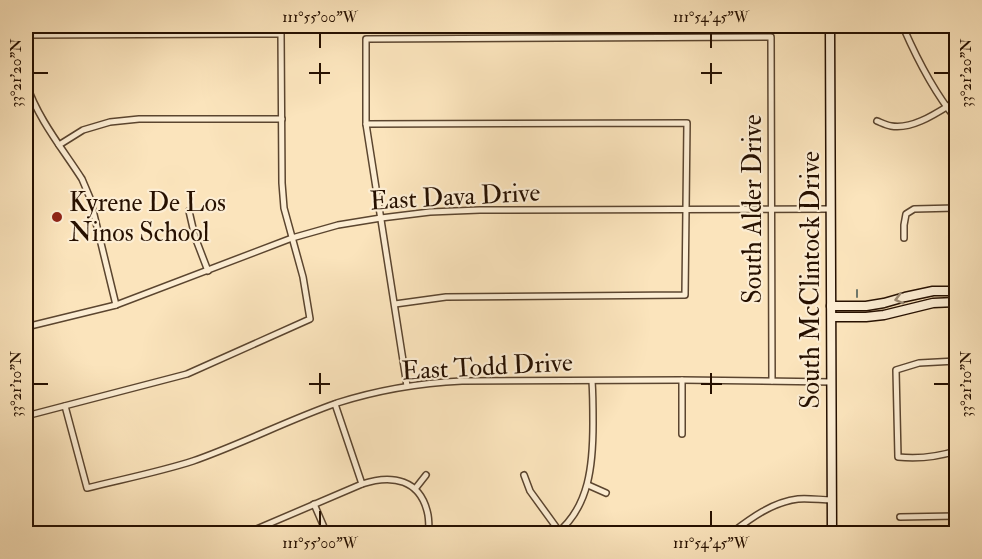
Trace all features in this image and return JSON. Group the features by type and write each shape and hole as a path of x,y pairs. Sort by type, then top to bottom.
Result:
{"main road":[{"name":"South McClintock Drive","path":"830,26 832,534"},
{"path":"831,306 866,306 933,291 957,291"},
{"path":"832,317 884,315 933,303 957,302"}],"street":[{"path":"904,29 914,53 946,107 957,118"},
{"path":"26,35 281,34 284,208 303,279 310,319 187,374 26,416"},
{"name":"South Alder Drive","path":"366,123 366,39 771,38 772,381"},
{"path":"26,83 30,97 41,118 82,179 90,198 116,304"},
{"path":"877,121 892,126 909,125 957,101"},
{"path":"59,145 83,130 110,122 139,119 282,119"},
{"path":"395,304 446,297 685,295 687,123 366,123 407,386"},
{"path":"904,238 906,214 914,209 957,208"},
{"name":"East Dava Drive","path":"26,327 116,304 292,238 338,225 381,218 430,212 480,210 831,209"},
{"path":"189,211 195,237 208,271"},
{"path":"957,361 919,363 896,370 898,457 934,457 957,451"},
{"path":"682,380 682,434"},
{"name":"East Todd Drive","path":"65,406 87,488 192,461 335,404 407,386 462,381 832,382"},
{"path":"524,475 530,491 557,532 580,504 588,485 593,453 592,381"},
{"path":"335,404 362,484"},
{"path":"415,489 426,475"},
{"path":"245,534 362,484 377,479 391,479 403,482 415,489 424,501 429,534"},
{"path":"588,485 606,493"},
{"path":"730,534 774,506 797,500 832,500"},
{"path":"314,504 327,534"},
{"path":"900,517 957,516"}],"waterway":[{"path":"857,290 857,297"}],"place":[{"name":"Kyrene De Los Ninos School","path":"57,217"}]}
